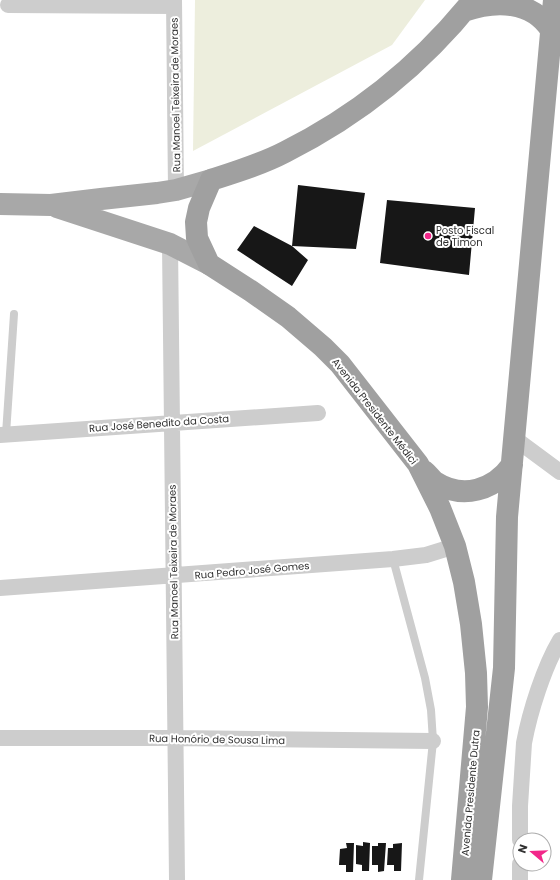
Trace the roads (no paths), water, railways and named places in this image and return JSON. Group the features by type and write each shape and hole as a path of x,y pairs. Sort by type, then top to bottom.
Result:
{"highway":[{"name":"Avenida Presidente Dutra","path":"481,880 500,708 505,644 507,517 554,0"},
{"path":"468,6 501,2 514,3 528,8 540,15 551,30"},
{"name":"Avenida Presidente Médici","path":"211,180 284,153 328,129 366,105 424,55 468,6"},
{"path":"209,264 197,238 196,222 199,208 211,180"},
{"name":"Avenida Presidente Médici","path":"209,264 288,317 323,346 356,383 418,464 440,508 455,546 472,624 477,707"},
{"path":"418,464 434,481 453,490 462,491 473,490 490,485 504,475 512,464"},
{"name":"Avenida Presidente Dutra","path":"462,880 477,707"}],"main road":[{"name":"Avenida Presidente Médici","path":"0,204 50,205 157,193 176,190 211,180"},
{"name":"Avenida Presidente Médici","path":"50,205 170,244 209,264"}],"street":[{"path":"8,5 174,3"},
{"name":"Rua Manoel Teixeira de Moraes","path":"174,3 176,190"},
{"name":"Rua Manoel Teixeira de Moraes","path":"170,244 177,880"},
{"name":"Rua José Benedito da Costa","path":"3,435 318,413"},
{"path":"514,438 560,472"},
{"name":"Rua Pedro José Gomes","path":"0,588 393,559 426,555 455,546"},
{"path":"520,832 524,742 542,680 560,640"},
{"name":"Rua Honório de Sousa Lima","path":"0,738 175,738 433,741"}],"lane":[{"path":"3,435 14,314"},
{"path":"393,559 425,678 431,710 433,741 419,880"}],"place":[{"name":"Posto Fiscal de Timon","path":"428,236"}]}
